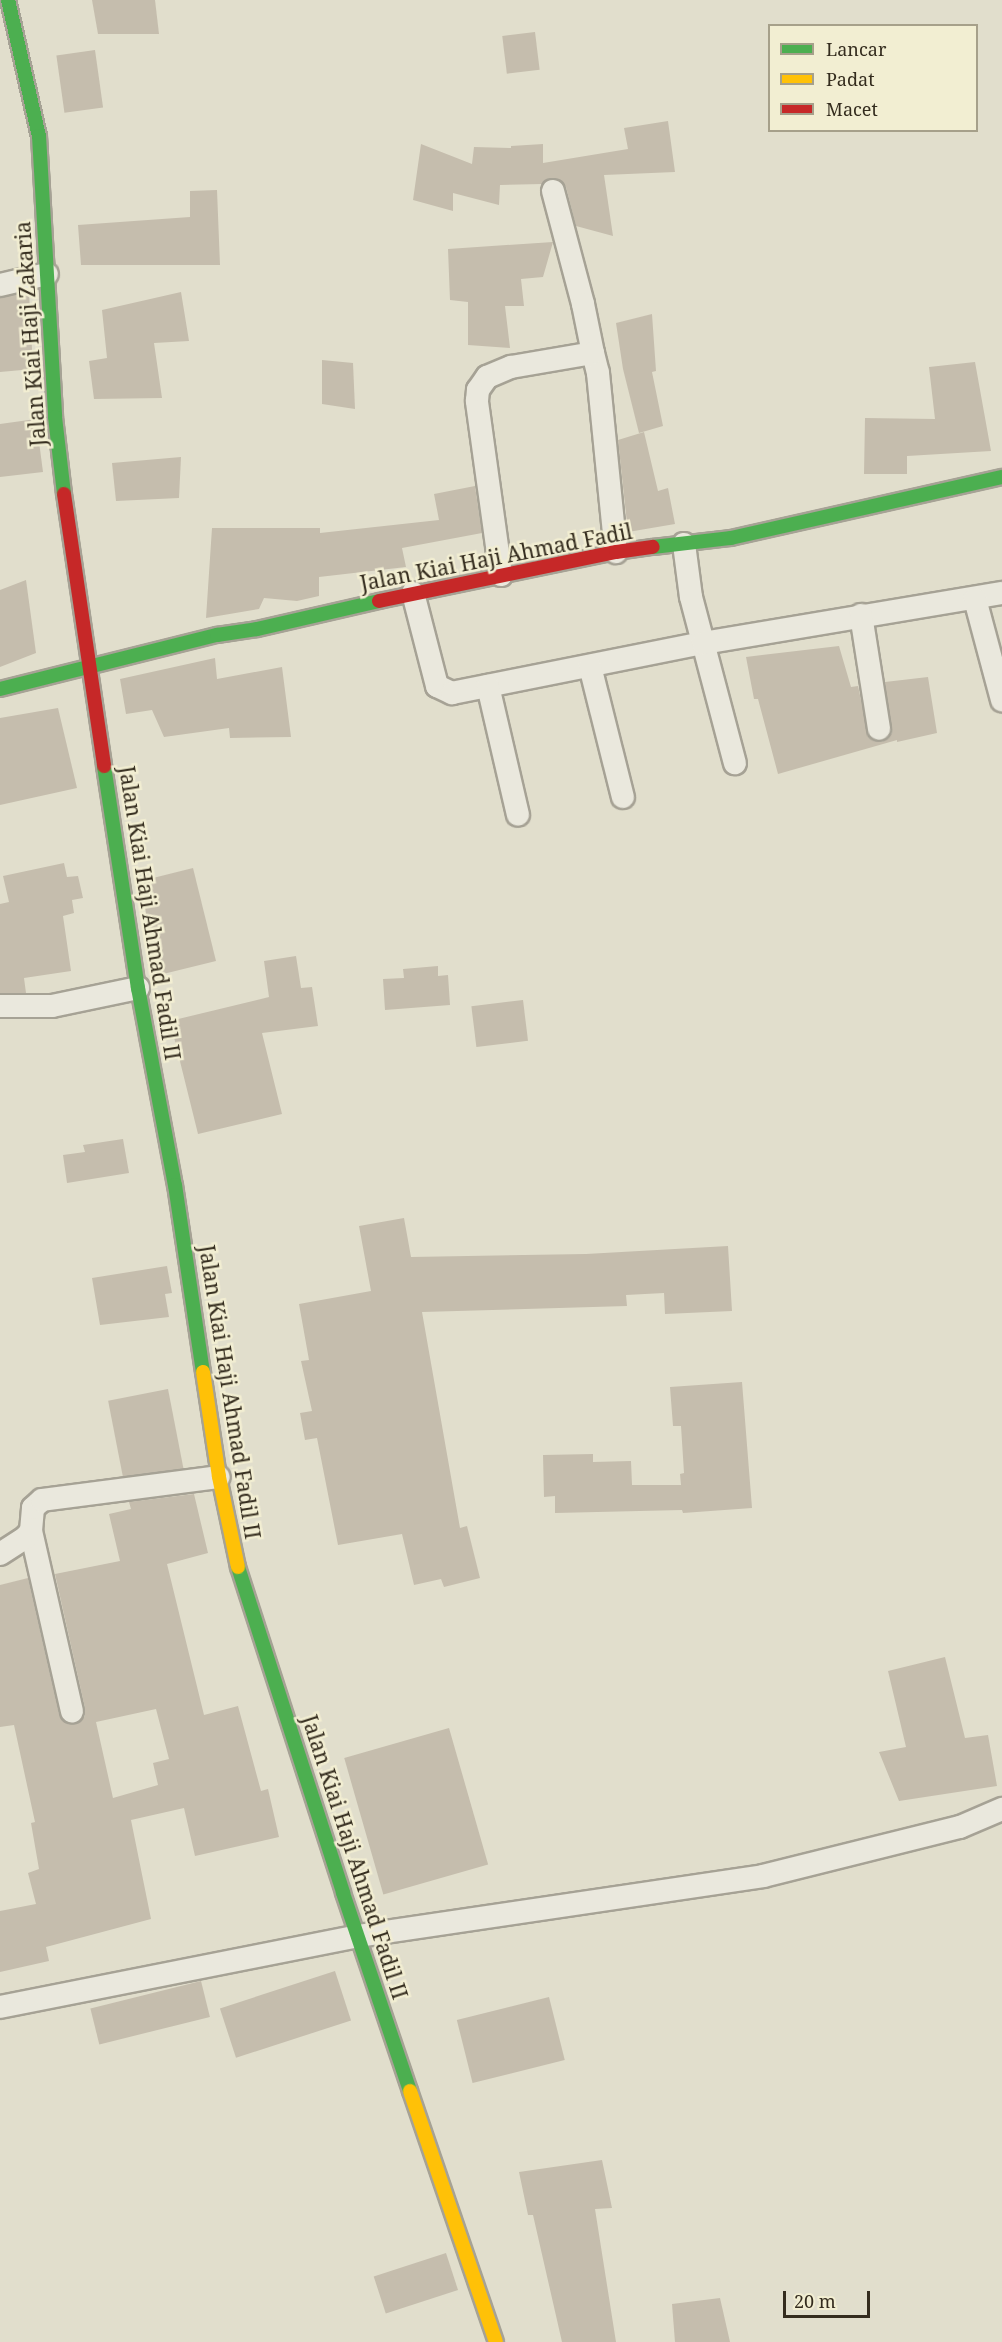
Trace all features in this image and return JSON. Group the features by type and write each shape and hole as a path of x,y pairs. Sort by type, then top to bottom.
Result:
{"street":[{"name":"Jalan Kiai Haji Zakaria","path":"8,0 39,136 55,417 69,536 91,666"},
{"path":"553,191 583,304 598,373 616,552"},
{"path":"0,285 47,274"},
{"path":"501,575 477,401 478,390 487,377 512,367 593,353"},
{"name":"Jalan Kiai Haji Ahmad Fadil","path":"0,689 217,635 257,629 413,593 616,552 732,538 1002,477"},
{"path":"684,544 691,597 735,764"},
{"path":"413,593 437,686 452,693 702,643 1002,593"},
{"path":"975,599 1002,700"},
{"path":"861,615 879,729"},
{"name":"Jalan Kiai Haji Ahmad Fadil II","path":"91,666 138,988 175,1185 219,1477 236,1560 358,1936 496,2342"},
{"path":"590,666 623,797"},
{"path":"488,686 518,815"},
{"path":"0,1006 52,1006 138,988"},
{"path":"72,1711 31,1531 33,1508 42,1500 219,1477"},
{"path":"0,1554 25,1538 31,1531"},
{"path":"0,2007 358,1936 763,1876 960,1827 1002,1809"}],"building":[{"path":"92,0 155,0 159,34 98,34"},
{"path":"535,32 540,70 507,74 502,36"},
{"path":"95,50 103,107 64,113 56,55"},
{"path":"668,121 675,172 604,175 613,236 576,226 566,187 556,178 549,178 542,184 500,185 499,205 453,193 453,211 413,200 421,144 472,164 474,147 511,148 511,146 543,144 543,163 628,149 624,128"},
{"path":"217,190 220,265 81,265 78,225 190,217 190,191"},
{"path":"553,242 543,277 521,279 524,306 505,306 510,348 468,345 468,302 450,300 448,249"},
{"path":"29,292 33,369 0,372 0,298"},
{"path":"181,292 189,341 154,343 162,398 94,399 89,361 107,358 102,310"},
{"path":"652,314 656,371 652,372 663,426 639,433 623,369 616,323"},
{"path":"322,360 353,363 355,409 322,404"},
{"path":"975,362 991,451 907,456 907,474 864,474 865,418 935,419 929,367"},
{"path":"36,419 43,472 0,477 0,424"},
{"path":"644,432 658,491 668,488 675,524 628,532 618,440"},
{"path":"181,457 179,498 116,501 112,463"},
{"path":"475,486 482,533 402,548 406,567 319,577 319,596 297,601 264,598 259,609 206,618 212,528 320,528 320,533 439,520 434,494"},
{"path":"26,580 36,653 0,667 0,590"},
{"path":"839,646 851,687 858,686 869,738 882,742 892,733 885,682 928,677 937,733 897,742 897,740 778,774 758,699 754,699 746,657"},
{"path":"215,658 217,679 282,667 291,737 230,738 229,728 164,737 152,710 126,714 120,679"},
{"path":"58,708 77,788 0,805 0,718"},
{"path":"64,863 67,877 78,876 83,898 72,900 74,913 63,916 71,971 24,978 26,993 0,993 0,904 9,902 3,876"},
{"path":"193,868 216,961 155,976 141,881"},
{"path":"296,956 301,988 312,987 318,1026 262,1033 282,1114 198,1134 170,1021 269,997 264,961"},
{"path":"438,966 438,976 448,975 450,1005 385,1010 383,979 404,978 403,969"},
{"path":"523,1000 528,1041 476,1047 471,1006"},
{"path":"123,1139 129,1173 67,1183 63,1155 85,1152 83,1145"},
{"path":"404,1218 411,1257 586,1254 728,1246 732,1311 665,1314 664,1293 626,1295 627,1306 422,1312 460,1528 467,1526 480,1578 444,1587 441,1579 414,1585 402,1534 338,1545 317,1438 305,1440 300,1413 312,1411 301,1361 309,1360 299,1304 371,1291 359,1226"},
{"path":"167,1266 172,1293 165,1294 169,1317 100,1325 92,1278"},
{"path":"742,1382 752,1508 683,1513 682,1510 555,1513 555,1496 544,1497 543,1455 593,1454 593,1462 631,1461 632,1485 681,1485 680,1474 684,1473 681,1426 673,1426 670,1387"},
{"path":"168,1389 183,1469 124,1480 108,1401"},
{"path":"194,1494 208,1553 167,1564 204,1715 238,1706 261,1791 268,1789 279,1837 195,1856 184,1808 131,1820 151,1919 46,1947 49,1961 0,1972 0,1911 36,1904 28,1873 39,1869 31,1823 35,1822 14,1725 0,1727 0,1585 28,1578 59,1714 67,1724 76,1724 85,1716 85,1708 55,1574 120,1561 109,1514 131,1509 129,1502","holes":["156,1709 169,1759 153,1763 158,1785 113,1798 96,1722"]},
{"path":"945,1657 965,1738 988,1735 997,1786 899,1801 879,1752 906,1747 888,1671"},
{"path":"449,1728 488,1864 383,1895 344,1758"},
{"path":"335,1971 351,2020 236,2058 220,2008"},
{"path":"201,1981 210,2017 99,2044 90,2009"},
{"path":"549,1997 565,2060 473,2083 457,2020"},
{"path":"602,2160 612,2208 595,2209 616,2342 562,2342 533,2215 528,2215 519,2172"},
{"path":"446,2253 458,2290 386,2314 374,2276"},
{"path":"720,2298 730,2342 675,2342 672,2304"}],"traffic: fast":[{"path":"8,0 39,136 55,417 64,494"},
{"path":"653,547 731,538 1002,477"},
{"path":"0,689 217,635 257,629 379,601"},
{"path":"104,766 138,988 175,1185 203,1372"},
{"path":"238,1567 343,1893 410,2091"}],"traffic: slow":[{"path":"203,1372 219,1477 238,1567"},
{"path":"410,2091 496,2342"}],"traffic: jam":[{"path":"64,494 104,766"},
{"path":"379,601 616,552 653,547"}]}
